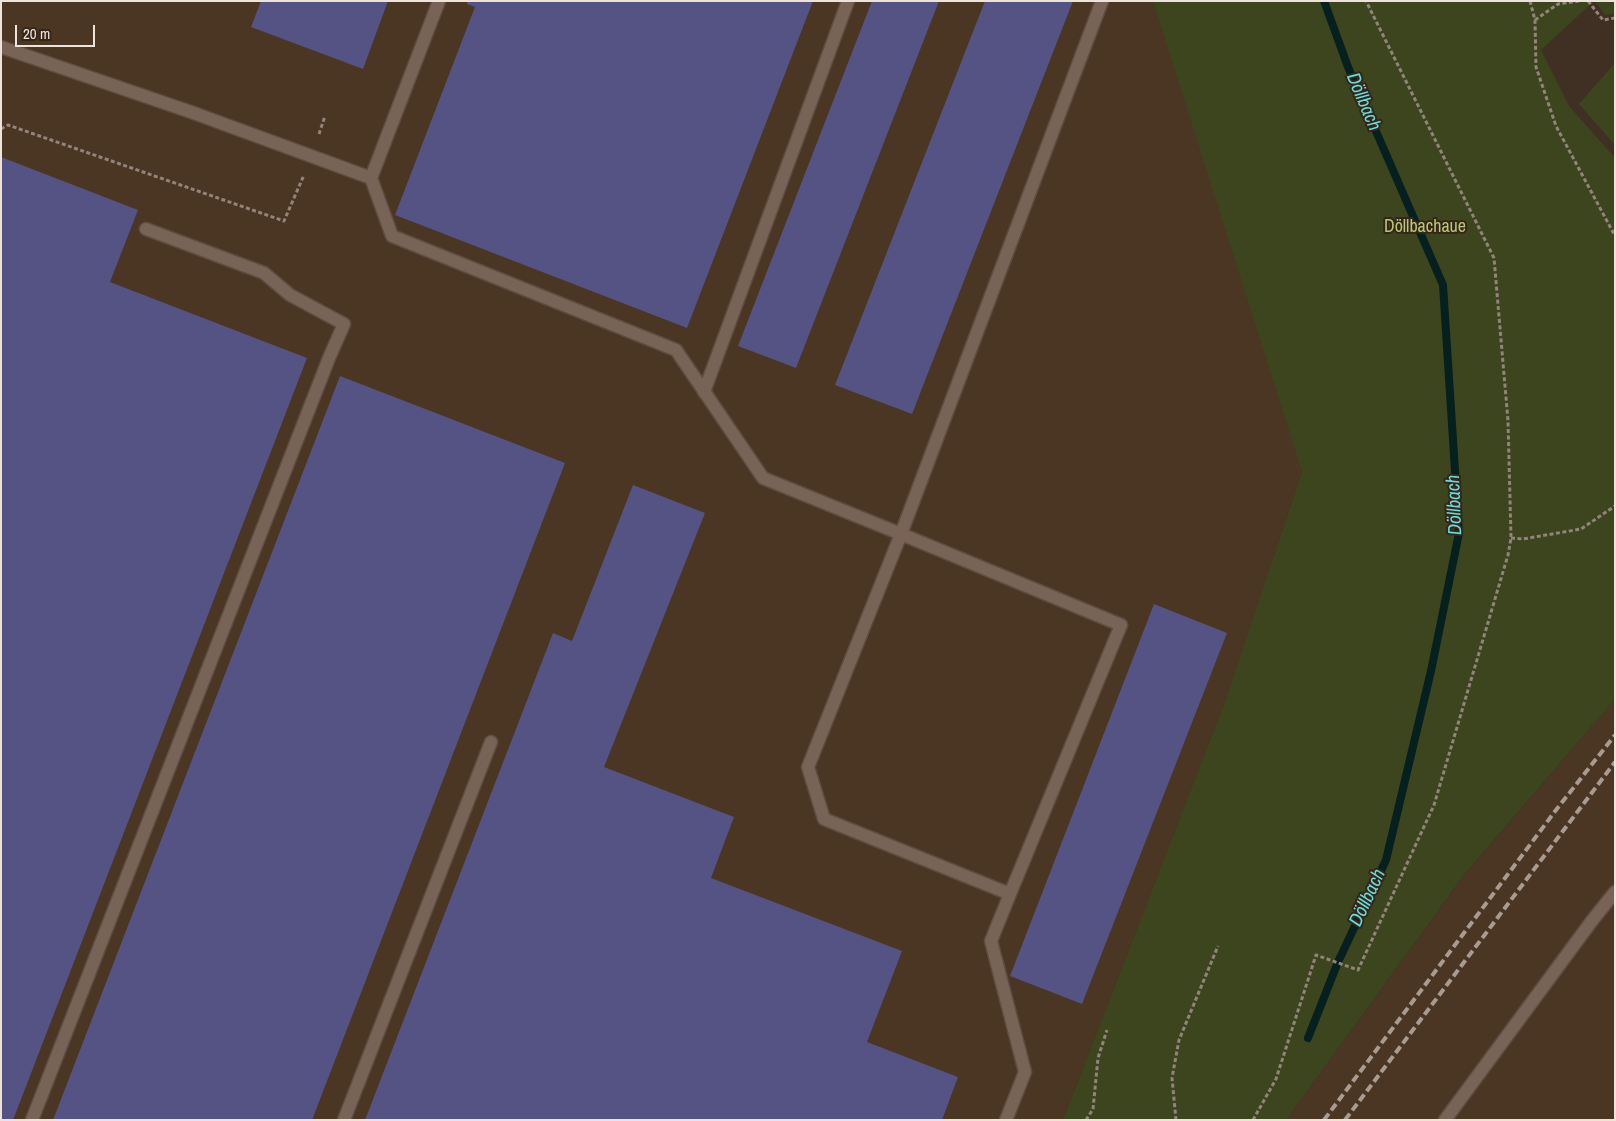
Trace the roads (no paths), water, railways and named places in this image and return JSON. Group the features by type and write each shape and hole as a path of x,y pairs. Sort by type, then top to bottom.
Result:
{"lane":[{"path":"439,1 370,178 392,236 676,350 763,478 1121,625 991,941 1025,1072 1006,1120"},
{"path":"704,392 848,1"},
{"path":"1010,894 824,819 808,767 902,534 1102,1"},
{"path":"1,47 192,112 370,178"},
{"path":"32,1120 329,358 344,324 290,295 264,272 146,229"},
{"path":"344,1120 491,742"},
{"path":"1445,1120 1615,892"}],"waterway":[{"name":"Döllbach","path":"1308,1038 1338,962 1386,860 1431,671 1459,533 1443,285 1348,67 1324,1"}],"railway":[{"path":"1324,1120 1556,810 1615,735"},
{"path":"1345,1120 1615,762"}],"park label":[{"name":"Döllbachaue","path":"1425,227"}]}
